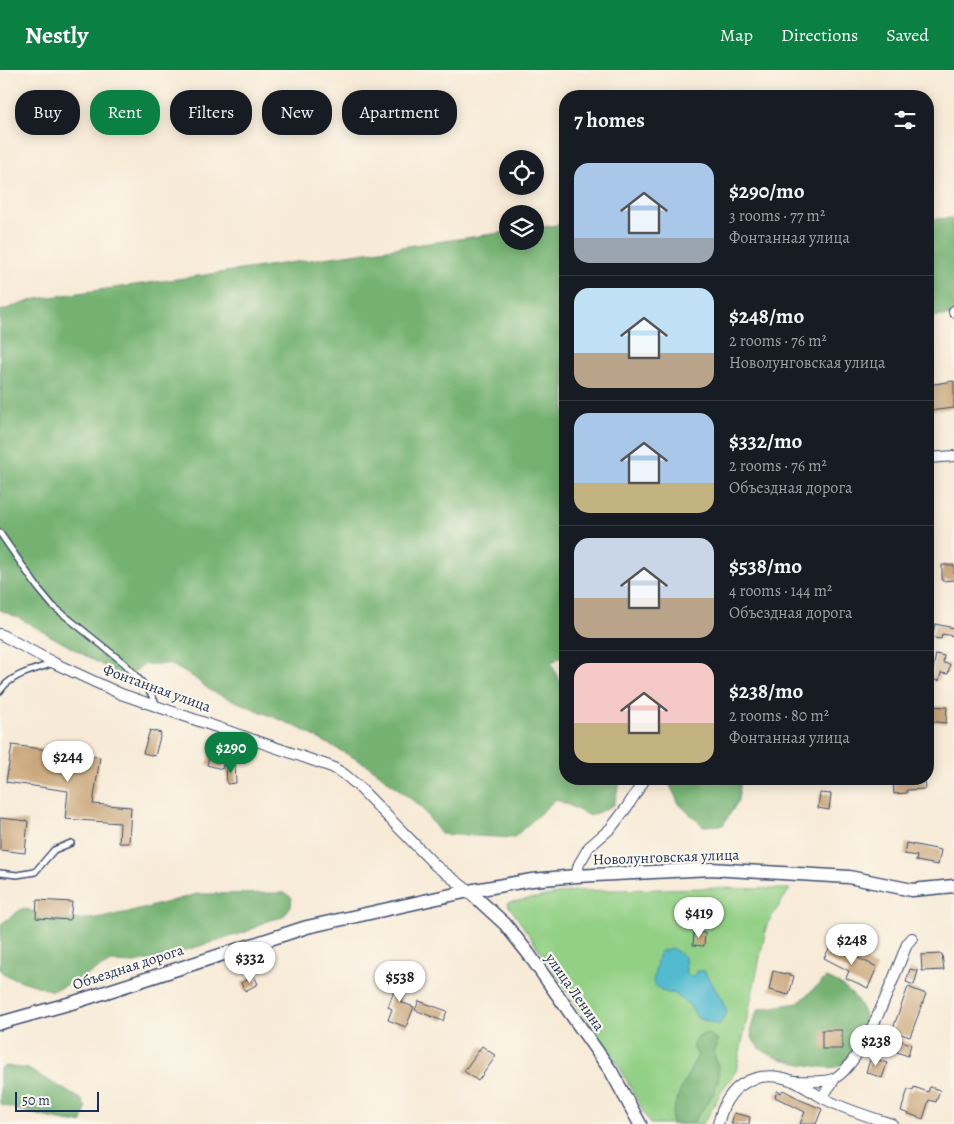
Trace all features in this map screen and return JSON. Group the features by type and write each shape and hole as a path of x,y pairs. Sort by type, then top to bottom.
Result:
{"street":[{"path":"934,458 954,456"},
{"name":"Фонтанная улица","path":"0,634 54,663 121,694 332,767 357,785 436,866 469,891"},
{"path":"576,876 589,847 611,828 641,785"},
{"name":"Новолунговская улица","path":"469,891 524,881 576,876 711,869 849,877 912,890 954,886"},
{"name":"Объездная дорога","path":"1,1021 75,1002 307,927 469,891"},
{"name":"улица Ленина","path":"469,891 505,924 528,953 611,1071 640,1124"},
{"path":"822,1097 834,1080 848,1068 865,1042 907,944 912,938"},
{"path":"718,1124 726,1102 743,1083 771,1075 793,1081 822,1097 869,1117 892,1124"},
{"path":"793,1081 834,1080"}],"lane":[{"path":"0,533 38,588 53,606 125,664 148,689 158,706"},
{"path":"0,691 5,683 16,677 54,663"},
{"path":"0,873 17,875 35,872 54,850 71,843"}],"green space":[{"path":"954,218 954,315 934,317 934,219"},
{"path":"559,225 559,658 551,663 559,679 559,785 619,785 614,805 590,816 556,799 513,838 441,834 421,807 369,766 295,726 211,691 193,677 170,664 145,664 125,678 19,618 0,610 0,311 36,299 499,233 499,250 544,250 544,227"},
{"path":"670,785 740,785 738,801 723,825 703,826 679,804"},
{"path":"706,888 790,889 767,924 736,1071 703,1124 650,1124 618,1064 507,903 574,891"},
{"path":"285,893 292,898 291,906 283,917 267,921 246,932 160,958 135,963 111,962 52,991 4,975 0,969 1,924 23,908 57,920 90,919 135,911 197,894"},
{"path":"826,978 838,983 849,991 862,1007 864,1013 865,1021 862,1031 849,1057 843,1063 832,1068 784,1060 762,1050 755,1043 751,1034 752,1023 759,1009 798,1003"},
{"path":"706,1033 717,1039 717,1045 713,1052 719,1074 718,1083 711,1098 692,1124 672,1124 677,1099 698,1055 692,1046 697,1038"},
{"path":"7,1066 28,1069 81,1099 86,1108 82,1122 54,1119 0,1104 0,1068"}],"water":[{"path":"672,948 685,957 686,974 692,978 697,971 704,971 722,1000 727,1012 719,1025 698,1018 689,1005 674,993 662,991 653,982 659,952"}],"building":[{"path":"954,381 954,408 934,410 934,384"},
{"path":"942,565 954,565 954,580 942,581"},
{"path":"935,624 954,628 954,636 942,634 941,639 934,638"},
{"path":"936,654 944,656 943,663 950,664 948,674 941,673 939,681 934,680"},
{"path":"934,706 947,707 946,723 934,722"},
{"path":"150,730 161,733 155,756 143,753"},
{"path":"213,743 228,747 222,769 207,765"},
{"path":"12,745 100,757 93,804 131,807 129,843 119,843 120,823 65,819 68,791 6,782"},
{"path":"226,764 235,764 236,783 227,784"},
{"path":"893,785 926,785 926,789 907,790 907,793 894,794"},
{"path":"820,793 831,794 829,810 818,808"},
{"path":"0,818 28,821 25,853 0,850"},
{"path":"906,843 941,850 938,865 916,861 917,856 904,854"},
{"path":"37,900 72,902 70,920 36,918"},
{"path":"694,932 705,933 704,946 693,945"},
{"path":"831,945 877,967 868,988 846,978 849,971 824,958"},
{"path":"942,954 944,970 922,971 921,955"},
{"path":"910,969 918,971 914,985 906,982"},
{"path":"773,971 794,976 789,995 769,990"},
{"path":"401,972 410,975 400,1002 414,1007 406,1027 388,1020 392,1009 388,1007"},
{"path":"254,976 258,984 245,991 241,983"},
{"path":"908,987 926,994 910,1037 892,1031"},
{"path":"419,1001 447,1011 443,1021 415,1010"},
{"path":"822,1030 842,1030 842,1049 822,1049"},
{"path":"901,1041 911,1044 908,1056 897,1052"},
{"path":"482,1046 496,1056 478,1081 464,1071"},
{"path":"871,1057 887,1063 882,1078 866,1072"},
{"path":"914,1087 928,1092 930,1087 940,1090 936,1102 929,1100 923,1119 901,1111 908,1089 913,1091"},
{"path":"783,1090 798,1099 822,1109 816,1124 800,1124 805,1112 775,1097 777,1091 781,1093"},
{"path":"734,1113 750,1117 749,1124 731,1124"}]}
